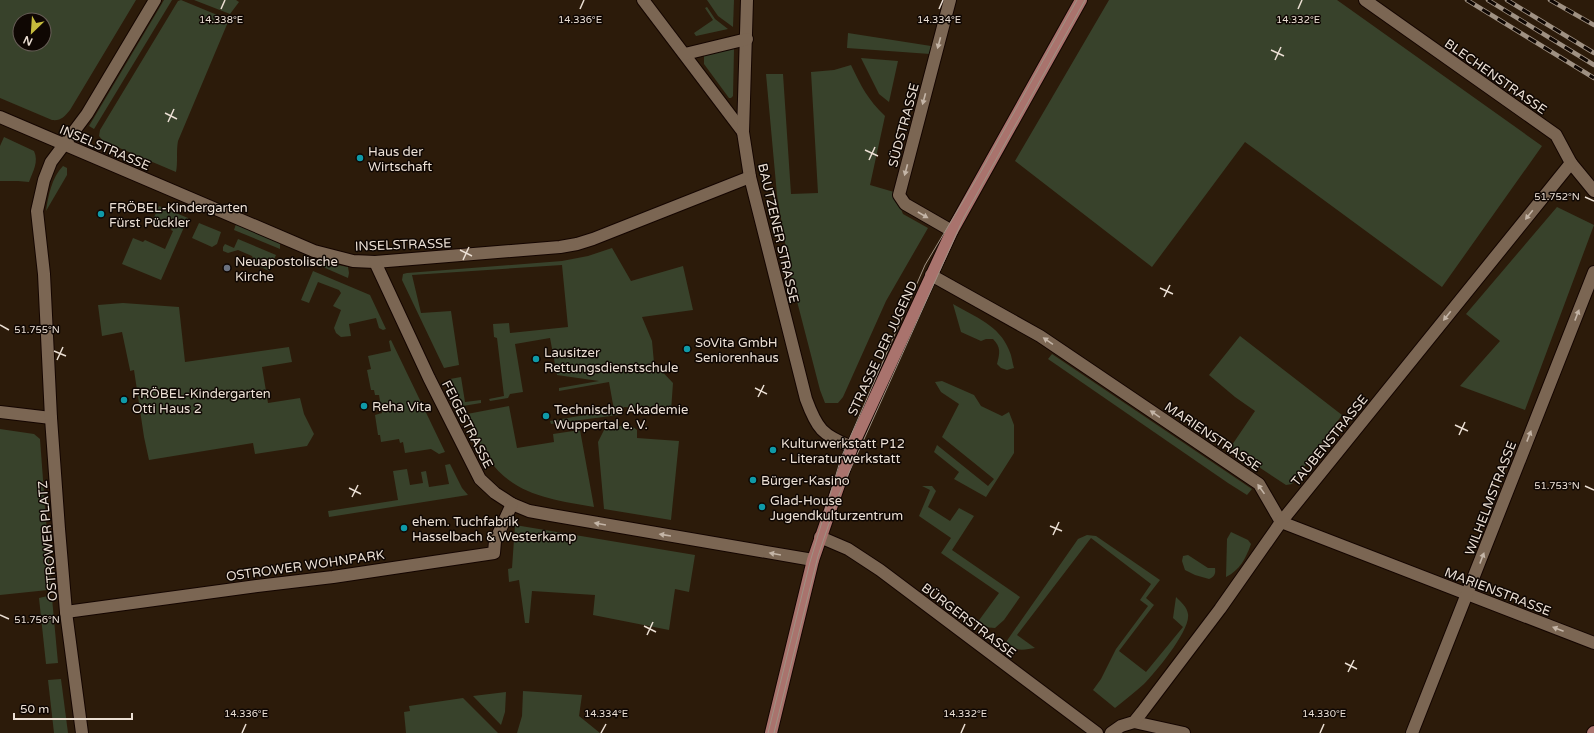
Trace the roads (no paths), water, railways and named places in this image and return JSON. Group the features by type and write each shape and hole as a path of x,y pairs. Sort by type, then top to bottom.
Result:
{"main road":[{"name":"STRASSE DER JUGEND","path":"771,733 813,560 852,447 952,231 1080,0"}],"street":[{"name":"OSTROWER PLATZ","path":"82,733 66,612 51,418 44,274 37,211 44,180 51,162 86,114 156,0"},
{"path":"643,0 743,132"},
{"name":"BAUTZENER STRASSE","path":"747,0 743,132 750,177 788,335 813,420 820,429 830,436 852,447"},
{"name":"SÜDSTRASSE","path":"950,0 899,194 905,204 952,231"},
{"name":"BLECHENSTRASSE","path":"1364,0 1556,135 1571,163 1594,191"},
{"path":"685,54 747,39"},
{"name":"INSELSTRASSE","path":"0,117 319,253 353,261 375,262 572,245 593,239 750,177"},
{"name":"TAUBENSTRASSE","path":"1112,733 1121,726 1134,722 1215,615 1281,522 1571,163"},
{"name":"FEIGESTRASSE","path":"375,262 432,384 480,478 495,493 512,504 529,511 813,560"},
{"name":"WILHELMSTRASSE","path":"1412,733 1594,272"},
{"name":"MARIENSTRASSE","path":"931,275 948,283 1040,336 1259,484 1281,522 1594,643"},
{"path":"0,412 51,418"},
{"name":"OSTROWER WOHNPARK","path":"66,612 333,577 494,552 495,541 512,504"},
{"name":"BÜRGERSTRASSE","path":"820,537 848,549 880,570 1097,733"},
{"path":"1134,722 1184,733"}],"tram line":[{"path":"768,733 810,562 841,458 925,265 980,173 1077,0"},
{"path":"774,733 818,556 838,497 964,217 1085,0"}],"railway":[{"path":"1467,0 1594,78"},
{"path":"1488,0 1594,65"},
{"path":"1507,0 1594,53"},
{"path":"1550,0 1594,25"}],"place":[{"name":"Haus der Wirtschaft","path":"360,158"},
{"name":"FRÖBEL-Kindergarten Fürst Pückler","path":"101,214"},
{"name":"Neuapostolische Kirche","path":"227,268"},
{"name":"SoVita GmbH Seniorenhaus","path":"687,349"},
{"name":"Lausitzer Rettungsdienstschule","path":"536,359"},
{"name":"FRÖBEL-Kindergarten Otti Haus 2","path":"124,400"},
{"name":"Reha Vita","path":"364,406"},
{"name":"Technische Akademie Wuppertal e. V.","path":"546,416"},
{"name":"Kulturwerkstatt P12 - Literaturwerkstatt","path":"773,450"},
{"name":"Bürger-Kasino","path":"753,480"},
{"name":"Glad-House Jugendkulturzentrum","path":"762,507"},
{"name":"ehem. Tuchfabrik Hasselbach & Westerkamp","path":"404,528"}]}
